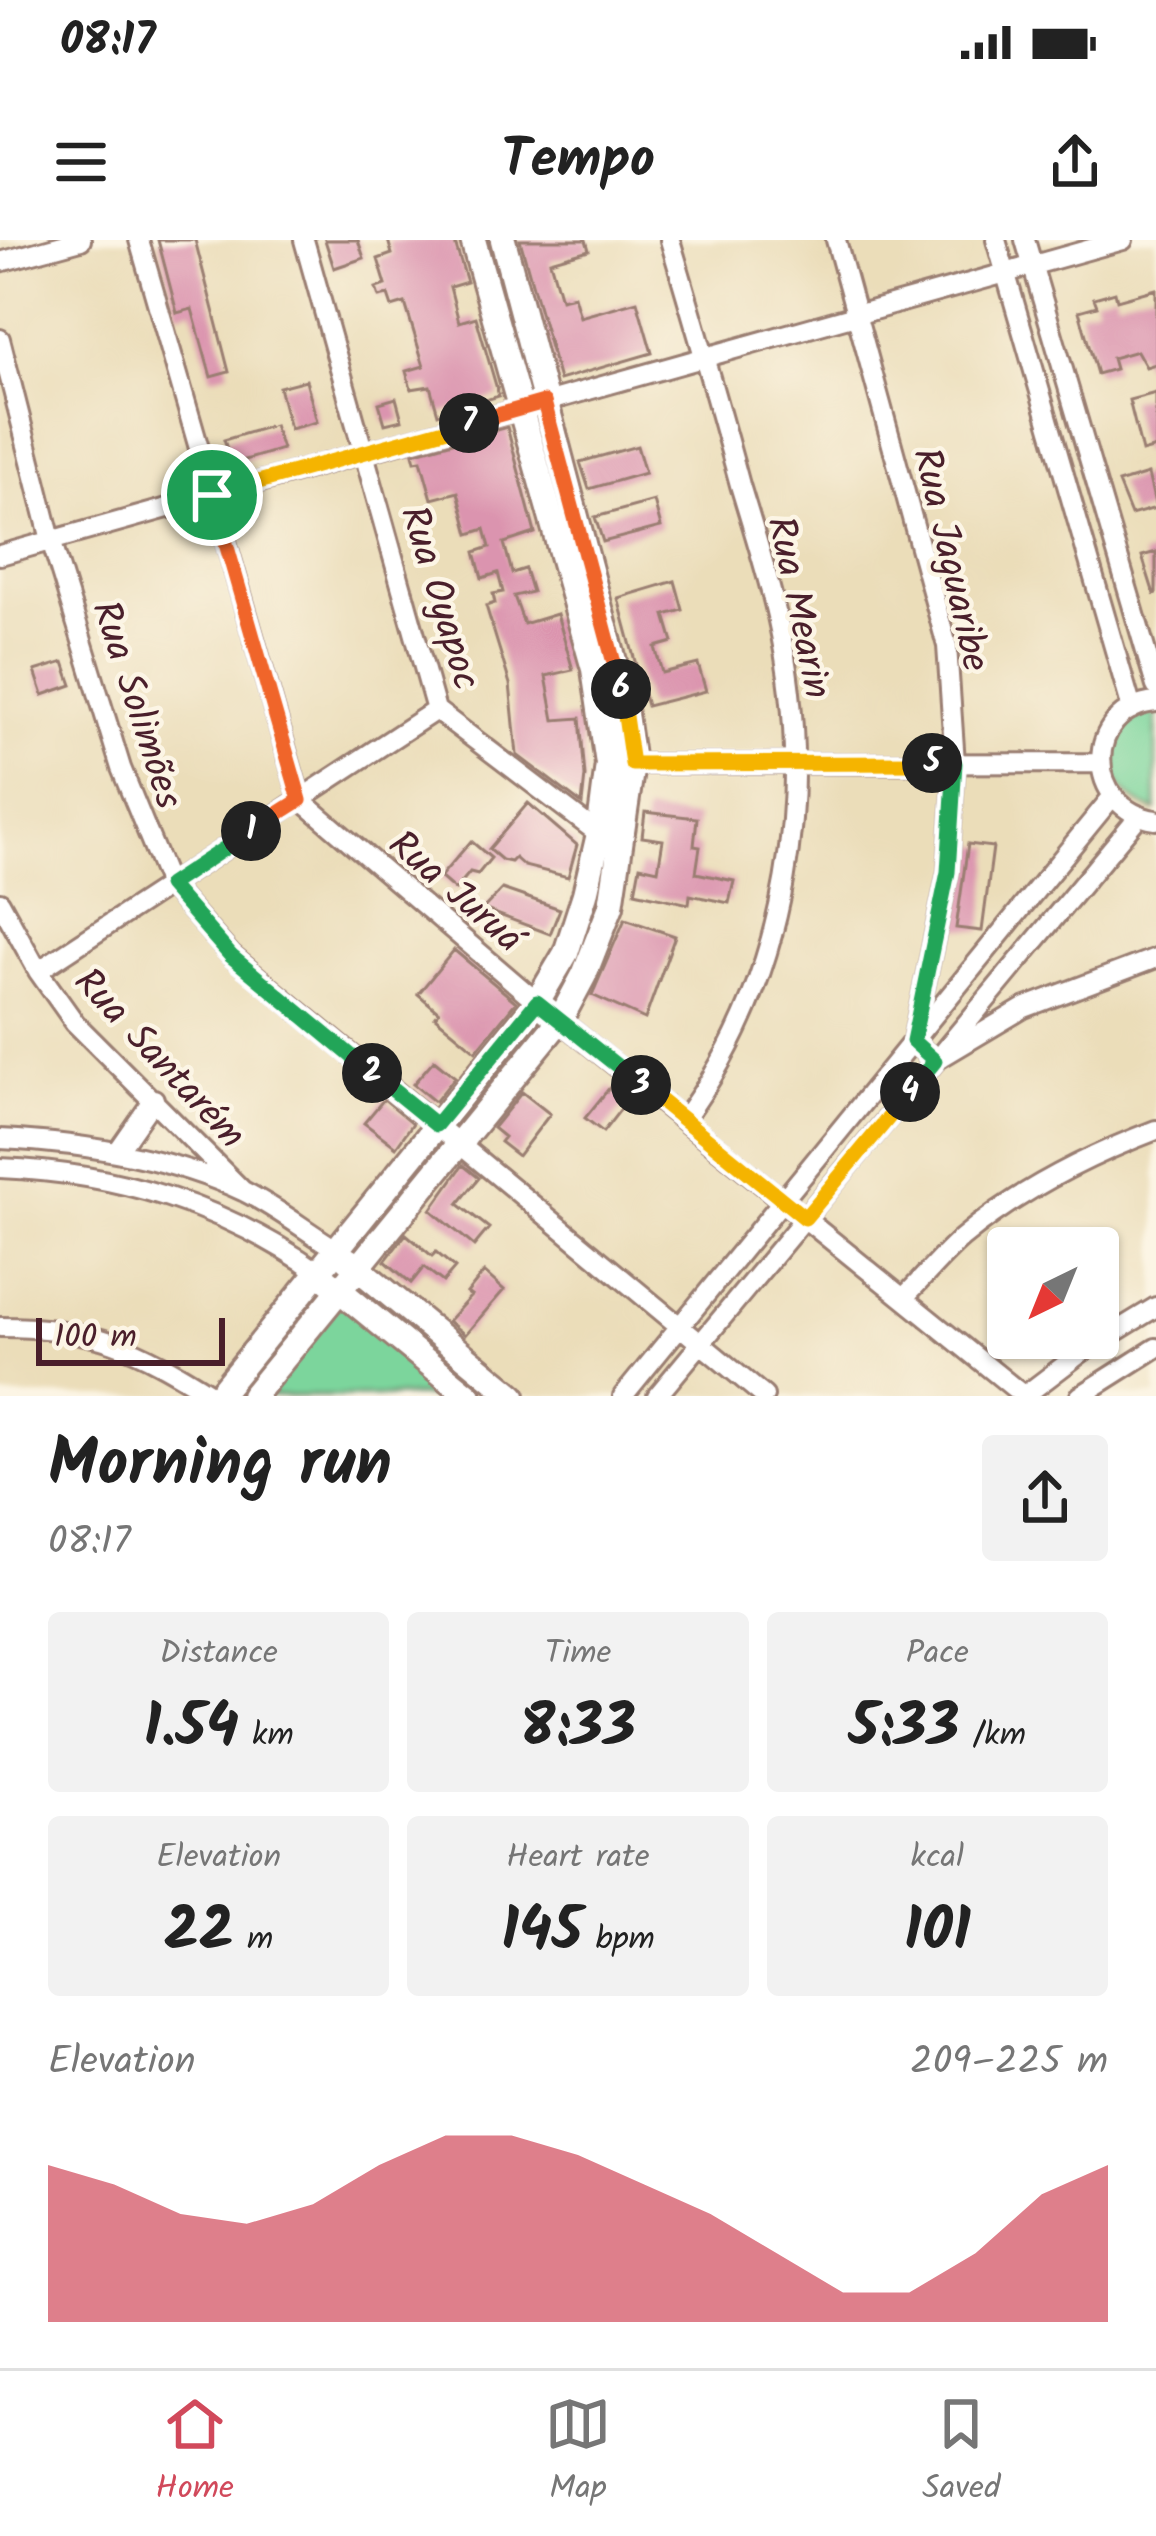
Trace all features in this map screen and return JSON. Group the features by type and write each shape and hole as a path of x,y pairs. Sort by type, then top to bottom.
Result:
{"main road":[{"path":"253,1396 560,1020 611,906 621,688 587,601 532,406 473,240"},
{"path":"503,240 532,406"},
{"path":"216,1396 537,1002 566,953 620,764"},
{"path":"337,1250 513,1396"},
{"path":"320,1274 454,1391"}],"street":[{"path":"0,262 81,240"},
{"path":"140,240 300,800"},
{"name":"Rua Oyapoc","path":"304,240 436,710 599,834"},
{"name":"Rua Mearin","path":"670,240 778,618 790,697 793,764 790,855 778,920 742,1027 716,1077 684,1119"},
{"name":"Rua Jaguaribe","path":"836,240 946,646 955,763 948,872 913,1041"},
{"path":"996,240 1132,709"},
{"path":"1025,240 1156,686"},
{"path":"0,555 1124,240"},
{"name":"Rua Solimões","path":"0,339 51,540 121,768 169,885 231,956 764,1396"},
{"path":"657,1396 935,1061 1147,818 1112,796 1100,763 1108,731 1132,709 1156,703"},
{"path":"38,971 436,710"},
{"path":"620,764 1100,763"},
{"path":"623,1396 1112,796"},
{"name":"Rua Juruá","path":"300,800 537,1002 1024,1396"},
{"name":"Rua Santarém","path":"0,902 38,971 75,1023 243,1191"},
{"path":"935,1061 1024,1008 1156,958"},
{"path":"913,1041 935,1061"},
{"path":"117,1152 154,1099"},
{"path":"904,1298 962,1239 1027,1193 1082,1161 1156,1130"},
{"path":"0,1139 66,1142 117,1152 243,1191 337,1250"},
{"path":"0,1168 63,1171 135,1184 223,1216 283,1247 320,1274"},
{"path":"1024,1396 1082,1352 1156,1307"},
{"path":"0,1327 76,1332 123,1344 216,1396"},
{"path":"1080,1396 1156,1348"}],"green space":[{"path":"1156,707 1156,811 1122,789 1111,759 1123,729"},
{"path":"342,1297 463,1396 258,1396"}],"building":[{"path":"158,240 195,240 229,372 211,377 192,309 177,313"},
{"path":"325,240 358,240 364,258 334,268"},
{"path":"388,240 454,240 467,282 450,287 459,322 476,317 499,396 438,414 430,386 411,389 406,371 424,366 405,303 392,307 388,295 379,297 376,288 386,285 378,259 392,254"},
{"path":"520,240 586,240 589,250 550,261 561,299 574,296 580,317 637,301 652,353 559,380"},
{"path":"1156,289 1156,364 1146,367 1137,351 1112,358 1115,369 1097,374 1079,311 1097,306 1094,298 1115,292 1117,300"},
{"path":"306,380 317,422 290,429 279,387"},
{"path":"1156,393 1156,448 1142,452 1129,400"},
{"path":"396,398 402,420 385,424 379,403"},
{"path":"274,425 282,449 232,464 224,440"},
{"path":"507,427 535,533 504,543 512,573 525,569 532,592 514,596 524,624 557,614 573,670 546,676 554,720 580,718 585,776 582,804 517,755 510,684 486,606 495,603 493,594 503,592 498,573 482,578 475,552 490,547 485,529 469,534 458,492 432,499 421,460 415,461 413,453"},
{"path":"637,446 645,473 589,489 580,462"},
{"path":"1148,474 1156,508 1131,515 1118,483"},
{"path":"654,501 661,527 603,542 595,517"},
{"path":"1156,552 1156,593 1154,594 1142,556"},
{"path":"675,581 683,610 665,615 673,642 655,647 662,673 698,664 706,691 647,706 618,598"},
{"path":"64,662 72,685 43,695 35,671"},
{"path":"528,803 577,845 568,877 524,866 515,858 502,860 489,849"},
{"path":"645,812 697,818 696,873 734,881 729,903 690,895 689,904 635,892 640,866 658,870 663,840 642,837"},
{"path":"471,841 491,858 455,890 440,877"},
{"path":"968,844 993,847 982,931 956,928"},
{"path":"502,889 560,909 550,934 483,909"},
{"path":"625,919 675,936 645,1019 592,995"},
{"path":"454,950 516,1002 476,1051 435,1017 439,1012 418,994"},
{"path":"434,1060 455,1077 435,1102 413,1084"},
{"path":"610,1087 627,1101 603,1132 585,1118"},
{"path":"522,1092 550,1114 518,1156 500,1142 504,1137 493,1128"},
{"path":"384,1099 413,1123 396,1147 364,1123"},
{"path":"463,1165 479,1178 458,1204 489,1228 474,1246 431,1210"},
{"path":"406,1234 455,1268 443,1282 424,1267 411,1283 385,1261"},
{"path":"484,1272 504,1290 465,1335 448,1321 471,1296 467,1293"}],"route":[{"path":"544,402 621,688 632,764 955,763 948,872 913,1041 935,1061 805,1218 537,1002 436,1125 231,956 169,885 300,800 212,495 544,402"}]}
